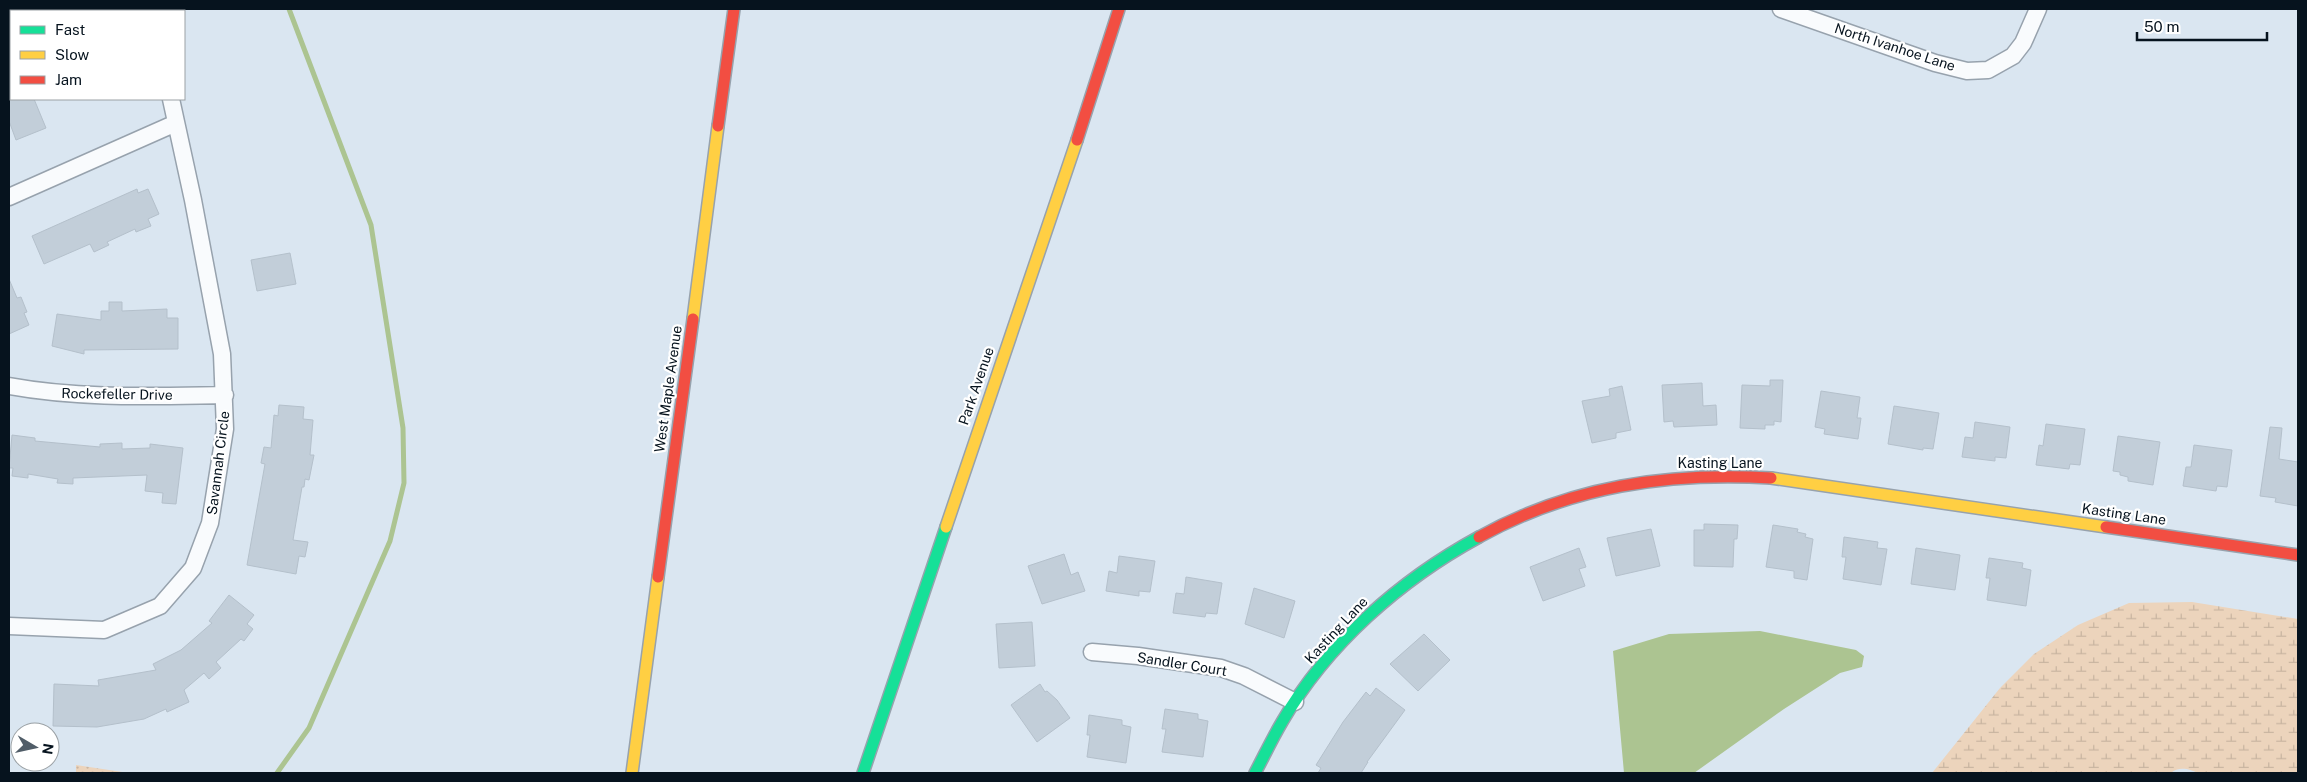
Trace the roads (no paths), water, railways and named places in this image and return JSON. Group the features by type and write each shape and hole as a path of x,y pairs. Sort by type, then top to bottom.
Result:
{"street":[{"name":"West Maple Avenue","path":"632,773 734,9"},
{"name":"Park Avenue","path":"863,773 1076,143 1119,9"},
{"name":"North Ivanhoe Lane","path":"1781,9 1935,64 1967,71 1988,70 2013,56 2023,43 2038,9"},
{"name":"Savannah Circle","path":"9,626 104,630 160,606 193,568 210,523 225,429 225,395 220,344 193,200 171,100"},
{"path":"9,197 176,123"},
{"name":"Rockefeller Drive","path":"9,386 39,391 106,396 225,395"},
{"name":"Kasting Lane","path":"1254,773 1264,752 1295,702 1340,644 1376,608 1419,573 1488,532 1546,506 1612,487 1708,476 1783,479 2298,555"},
{"name":"Sandler Court","path":"1092,652 1138,656 1221,668 1244,676 1295,702"}],"waterway":[{"path":"277,773 309,728 390,541 404,483 403,428 371,225 289,9"}]}
